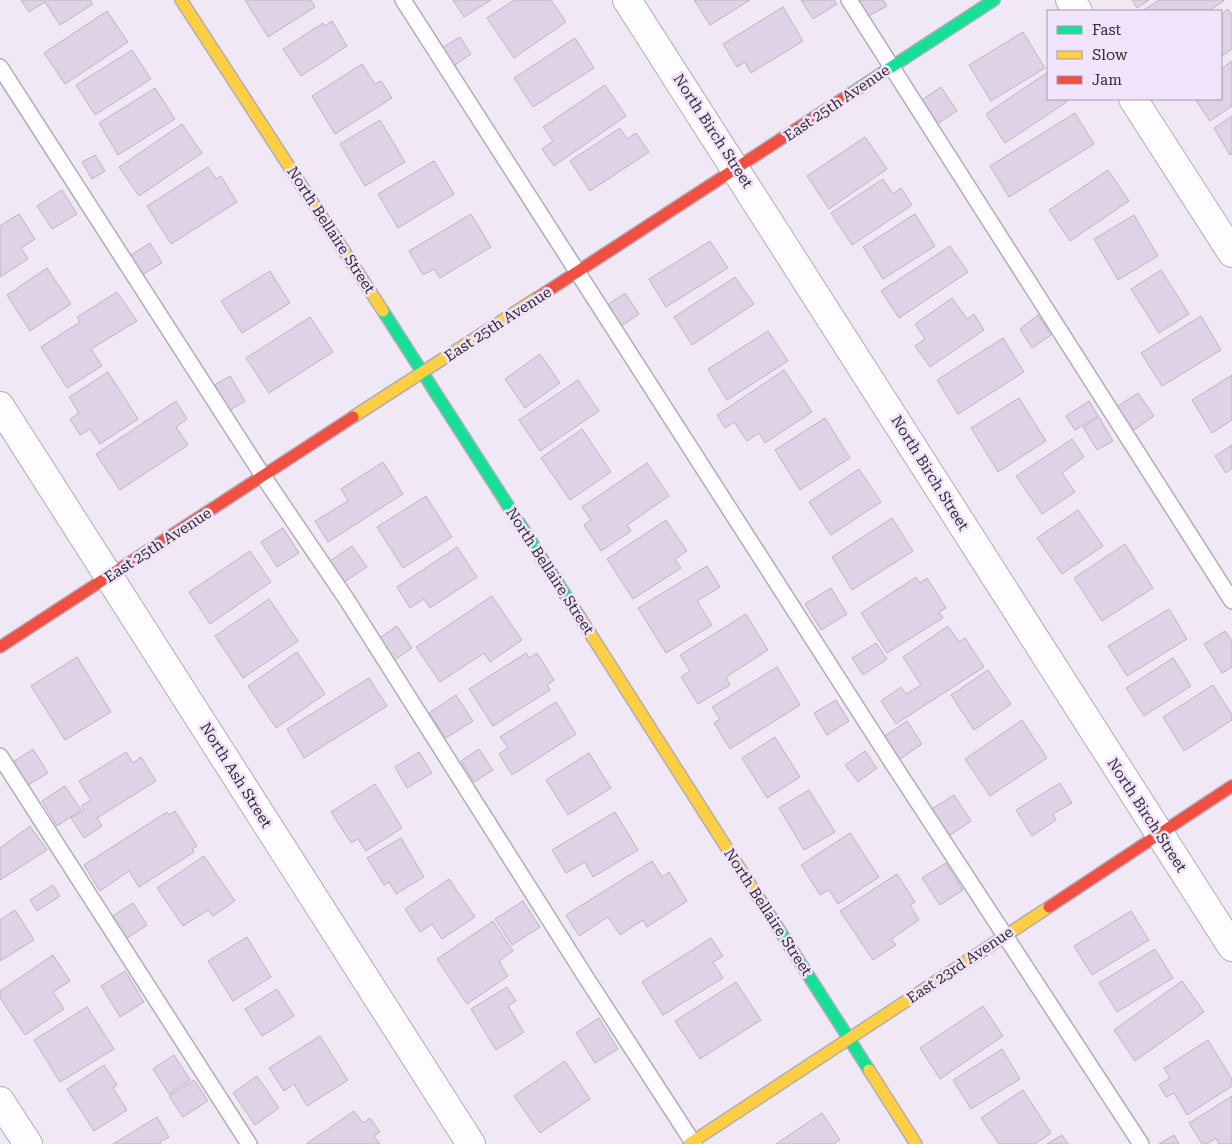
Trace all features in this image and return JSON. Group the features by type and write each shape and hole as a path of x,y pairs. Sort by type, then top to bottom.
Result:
{"street":[{"name":"North Bellaire Street","path":"181,0 423,372 916,1144"},
{"name":"North Birch Street","path":"627,0 737,169 1232,947"},
{"name":"East 25th Avenue","path":"0,647 579,272 994,0"},
{"path":"1135,100 1232,253"},
{"name":"North Ash Street","path":"0,406 471,1144"},
{"name":"East 23rd Avenue","path":"692,1143 1232,786"},
{"path":"0,1101 28,1144"}],"lane":[{"path":"403,0 1004,935 1141,1144"},
{"path":"849,0 1232,601"},
{"path":"0,67 263,476 347,600 692,1143"},
{"path":"0,756 249,1144"}],"building":[{"path":"21,0 90,0 93,4 60,25 45,2 29,12"},
{"path":"245,0 311,0 315,7 268,37"},
{"path":"453,0 491,0 464,17"},
{"path":"514,0 551,0 566,22 514,58 487,18"},
{"path":"694,0 750,0 710,25"},
{"path":"801,0 834,0 837,4 813,19"},
{"path":"857,0 883,0 887,6 865,18"},
{"path":"1132,0 1149,0 1137,8"},
{"path":"1159,0 1224,1 1210,10 1144,10"},
{"path":"783,7 803,41 751,73 745,62 737,67 723,44"},
{"path":"1228,9 1232,15 1232,49 1222,56 1222,14"},
{"path":"107,11 128,42 65,84 44,53"},
{"path":"332,21 347,46 301,76 283,49 323,23 325,26"},
{"path":"1023,32 1045,68 991,101 969,65"},
{"path":"460,37 471,54 452,67 440,49"},
{"path":"575,38 594,68 533,107 514,78"},
{"path":"132,50 151,79 95,115 76,85"},
{"path":"1232,61 1232,106 1210,121 1196,100 1222,100 1222,68"},
{"path":"362,64 375,84 381,81 392,98 335,134 312,96"},
{"path":"1047,73 1047,100 1068,101 1005,143 986,114"},
{"path":"605,85 626,116 554,166 542,149 553,141 543,127"},
{"path":"941,87 957,111 934,126 919,102"},
{"path":"155,88 175,119 118,155 99,123"},
{"path":"1075,113 1094,144 1009,197 990,166"},
{"path":"1232,116 1232,154 1230,155 1214,128"},
{"path":"380,120 405,162 365,186 340,144"},
{"path":"182,124 202,153 139,196 119,167"},
{"path":"620,128 627,139 636,133 649,152 590,191 570,161"},
{"path":"865,137 887,169 829,209 807,176"},
{"path":"95,155 105,171 92,179 82,162"},
{"path":"434,161 454,194 398,228 378,194"},
{"path":"208,167 216,179 221,176 237,202 171,244 147,206"},
{"path":"1108,170 1129,201 1070,241 1049,210"},
{"path":"883,179 893,194 901,188 912,205 852,245 831,213"},
{"path":"62,190 77,214 52,229 37,206"},
{"path":"19,214 35,239 21,248 28,259 0,277 0,226"},
{"path":"471,214 491,247 440,278 434,269 423,275 409,251"},
{"path":"915,214 935,246 883,279 863,247"},
{"path":"1134,215 1158,256 1118,280 1094,239"},
{"path":"710,241 728,268 666,307 649,279"},
{"path":"150,243 162,263 140,276 128,257"},
{"path":"950,246 968,272 899,318 881,291"},
{"path":"47,268 71,304 30,331 7,295"},
{"path":"1161,270 1189,314 1159,333 1131,289"},
{"path":"270,271 290,303 242,333 221,301"},
{"path":"735,277 754,304 692,345 674,317"},
{"path":"117,292 137,321 91,349 102,366 67,388 41,347 80,322 77,317"},
{"path":"625,293 639,314 620,327 606,306"},
{"path":"952,298 967,319 974,314 984,330 930,367 915,346 925,339 915,324"},
{"path":"1038,315 1051,335 1032,348 1020,329"},
{"path":"1201,316 1221,350 1162,386 1141,353"},
{"path":"310,317 333,352 269,393 246,358"},
{"path":"768,331 788,361 727,400 708,369"},
{"path":"1003,338 1024,372 958,414 937,380"},
{"path":"540,354 560,383 525,408 505,379"},
{"path":"784,370 812,412 765,443 759,433 747,441 734,422 725,428 717,415"},
{"path":"108,372 138,419 100,444 90,429 80,435 70,419 79,413 69,397"},
{"path":"1232,375 1232,420 1212,433 1192,400"},
{"path":"230,376 245,401 227,412 211,387"},
{"path":"578,380 599,411 540,451 519,420"},
{"path":"1138,393 1154,416 1131,432 1115,408"},
{"path":"1019,398 1046,441 998,472 971,428"},
{"path":"176,401 187,419 176,427 188,445 120,490 96,454"},
{"path":"1089,401 1098,416 1075,430 1066,416"},
{"path":"1099,417 1113,441 1097,450 1083,427"},
{"path":"825,418 850,458 800,490 775,450"},
{"path":"582,429 611,472 570,500 541,458"},
{"path":"1072,439 1084,457 1062,473 1075,492 1042,514 1016,476"},
{"path":"1232,445 1232,468 1226,473 1215,456"},
{"path":"383,462 403,494 328,542 315,521 348,501 341,489"},
{"path":"647,463 669,496 627,525 631,531 601,551 584,525 591,520 582,507"},
{"path":"859,469 881,502 831,535 809,502"},
{"path":"426,496 452,537 403,568 377,527"},
{"path":"1078,510 1103,546 1062,574 1037,538"},
{"path":"892,518 913,551 852,590 832,557"},
{"path":"666,520 687,551 675,559 681,568 633,599 607,559"},
{"path":"283,528 299,553 277,567 261,542"},
{"path":"1125,544 1153,588 1102,621 1074,578"},
{"path":"352,546 367,567 341,584 327,563"},
{"path":"457,547 477,577 430,608 424,599 410,608 397,587"},
{"path":"250,551 271,582 210,624 189,592"},
{"path":"707,566 720,587 697,601 712,625 666,653 638,608"},
{"path":"916,577 920,583 927,578 946,608 939,612 943,618 887,653 861,613"},
{"path":"831,588 847,614 821,630 805,604"},
{"path":"492,596 522,640 490,662 484,653 440,682 416,647"},
{"path":"269,599 298,641 243,678 215,636"},
{"path":"1169,609 1187,639 1127,676 1108,646"},
{"path":"746,614 768,650 726,677 730,685 698,704 681,677 690,671 680,655"},
{"path":"397,626 412,648 390,663 375,641"},
{"path":"948,626 959,642 965,638 984,667 896,724 881,701 901,687 906,694 921,685 903,657"},
{"path":"1225,631 1232,641 1232,667 1222,673 1204,644"},
{"path":"876,643 887,659 863,675 852,658"},
{"path":"297,652 325,694 276,728 248,686"},
{"path":"526,653 529,658 537,653 554,680 547,685 550,690 493,726 469,689"},
{"path":"77,657 111,712 65,740 31,686"},
{"path":"1173,658 1191,686 1144,716 1126,688"},
{"path":"777,667 800,705 730,749 714,723 720,719 712,707"},
{"path":"988,670 1011,704 974,730 951,695"},
{"path":"369,678 387,706 304,758 287,729"},
{"path":"1213,685 1232,715 1232,720 1184,751 1163,717"},
{"path":"456,695 473,721 446,738 429,713"},
{"path":"836,700 849,721 827,735 814,713"},
{"path":"556,702 576,734 512,775 499,754 508,748 500,737"},
{"path":"1022,720 1047,758 990,796 965,759"},
{"path":"907,721 922,744 897,761 882,738"},
{"path":"775,737 800,777 767,798 742,758"},
{"path":"33,749 48,773 25,787 10,764"},
{"path":"479,749 493,770 474,782 461,761"},
{"path":"865,751 877,768 858,782 845,765"},
{"path":"126,752 133,763 141,757 156,781 97,818 102,826 84,838 71,818 84,810 81,806 91,800 79,781"},
{"path":"419,752 432,773 407,788 395,767"},
{"path":"589,753 611,788 568,815 546,780"},
{"path":"1060,783 1072,803 1053,814 1056,820 1032,836 1016,810"},
{"path":"375,784 402,828 366,851 358,839 351,843 331,812"},
{"path":"65,786 81,810 57,826 42,801"},
{"path":"809,790 835,832 804,850 779,808"},
{"path":"954,795 971,821 949,836 932,809"},
{"path":"175,811 197,846 192,849 194,852 139,887 129,871 100,891 84,865 167,812 169,815"},
{"path":"615,812 638,850 593,877 585,862 566,873 552,850"},
{"path":"30,826 47,850 0,880 0,848"},
{"path":"850,833 879,877 838,904 829,890 820,895 801,865"},
{"path":"401,838 424,877 396,894 389,882 384,885 367,858"},
{"path":"204,856 235,901 213,916 208,910 183,926 157,888"},
{"path":"652,861 662,877 669,872 687,901 647,927 643,920 620,935 608,917 579,936 566,915"},
{"path":"946,863 963,890 940,905 922,878"},
{"path":"897,874 915,902 910,905 919,920 891,939 896,945 873,960 840,911"},
{"path":"449,879 475,917 442,939 432,924 420,932 405,909"},
{"path":"53,885 60,896 37,911 30,900"},
{"path":"523,901 540,927 512,945 495,919"},
{"path":"133,903 147,925 126,939 111,917"},
{"path":"15,910 34,940 0,961 0,920"},
{"path":"1131,911 1149,940 1092,975 1074,946"},
{"path":"493,921 513,951 499,961 508,976 467,1004 437,959"},
{"path":"247,937 271,977 233,1001 208,961"},
{"path":"711,938 723,956 713,962 723,978 663,1015 642,982"},
{"path":"1155,949 1173,978 1117,1012 1099,983"},
{"path":"53,955 70,981 53,992 64,1009 25,1035 0,998 0,991"},
{"path":"125,971 144,1002 120,1017 101,986"},
{"path":"1182,981 1204,1012 1135,1061 1114,1030"},
{"path":"736,982 761,1020 700,1059 675,1021"},
{"path":"507,987 516,1001 508,1006 524,1032 496,1050 471,1009"},
{"path":"277,989 294,1016 262,1036 245,1009"},
{"path":"983,1006 1003,1036 940,1079 920,1048"},
{"path":"87,1007 114,1049 60,1082 34,1040"},
{"path":"599,1018 618,1049 595,1063 576,1033"},
{"path":"320,1036 348,1080 307,1106 294,1084 284,1091 269,1068"},
{"path":"1208,1040 1232,1079 1232,1086 1187,1115 1174,1093 1166,1097 1159,1085 1170,1078 1164,1068"},
{"path":"1002,1049 1020,1079 971,1109 953,1080"},
{"path":"174,1055 190,1080 169,1094 153,1069"},
{"path":"565,1061 590,1099 540,1133 514,1096"},
{"path":"104,1065 117,1085 113,1088 127,1110 94,1131 67,1089"},
{"path":"257,1076 279,1108 255,1125 233,1093"},
{"path":"194,1080 208,1101 183,1117 169,1096"},
{"path":"1023,1090 1051,1133 1035,1144 999,1144 981,1118"},
{"path":"1232,1096 1232,1144 1219,1144 1216,1138 1207,1144 1202,1144 1189,1123"},
{"path":"354,1111 363,1123 370,1118 380,1132 374,1136 380,1144 306,1144"},
{"path":"822,1113 840,1140 834,1144 776,1144"},
{"path":"157,1117 169,1137 160,1142 161,1144 113,1144"},
{"path":"1062,1135 1068,1144 1047,1144"},
{"path":"1174,1135 1179,1144 1159,1144"}],"traffic: fast":[{"path":"850,94 994,0"},
{"path":"383,311 579,616"},
{"path":"760,900 869,1070"}],"traffic: slow":[{"path":"181,0 383,311"},
{"path":"353,417 537,298"},
{"path":"579,616 760,900"},
{"path":"689,1144 1049,907"},
{"path":"869,1070 916,1144"}],"traffic: jam":[{"path":"537,298 850,94"},
{"path":"0,647 353,417"},
{"path":"1049,907 1232,786"}]}
